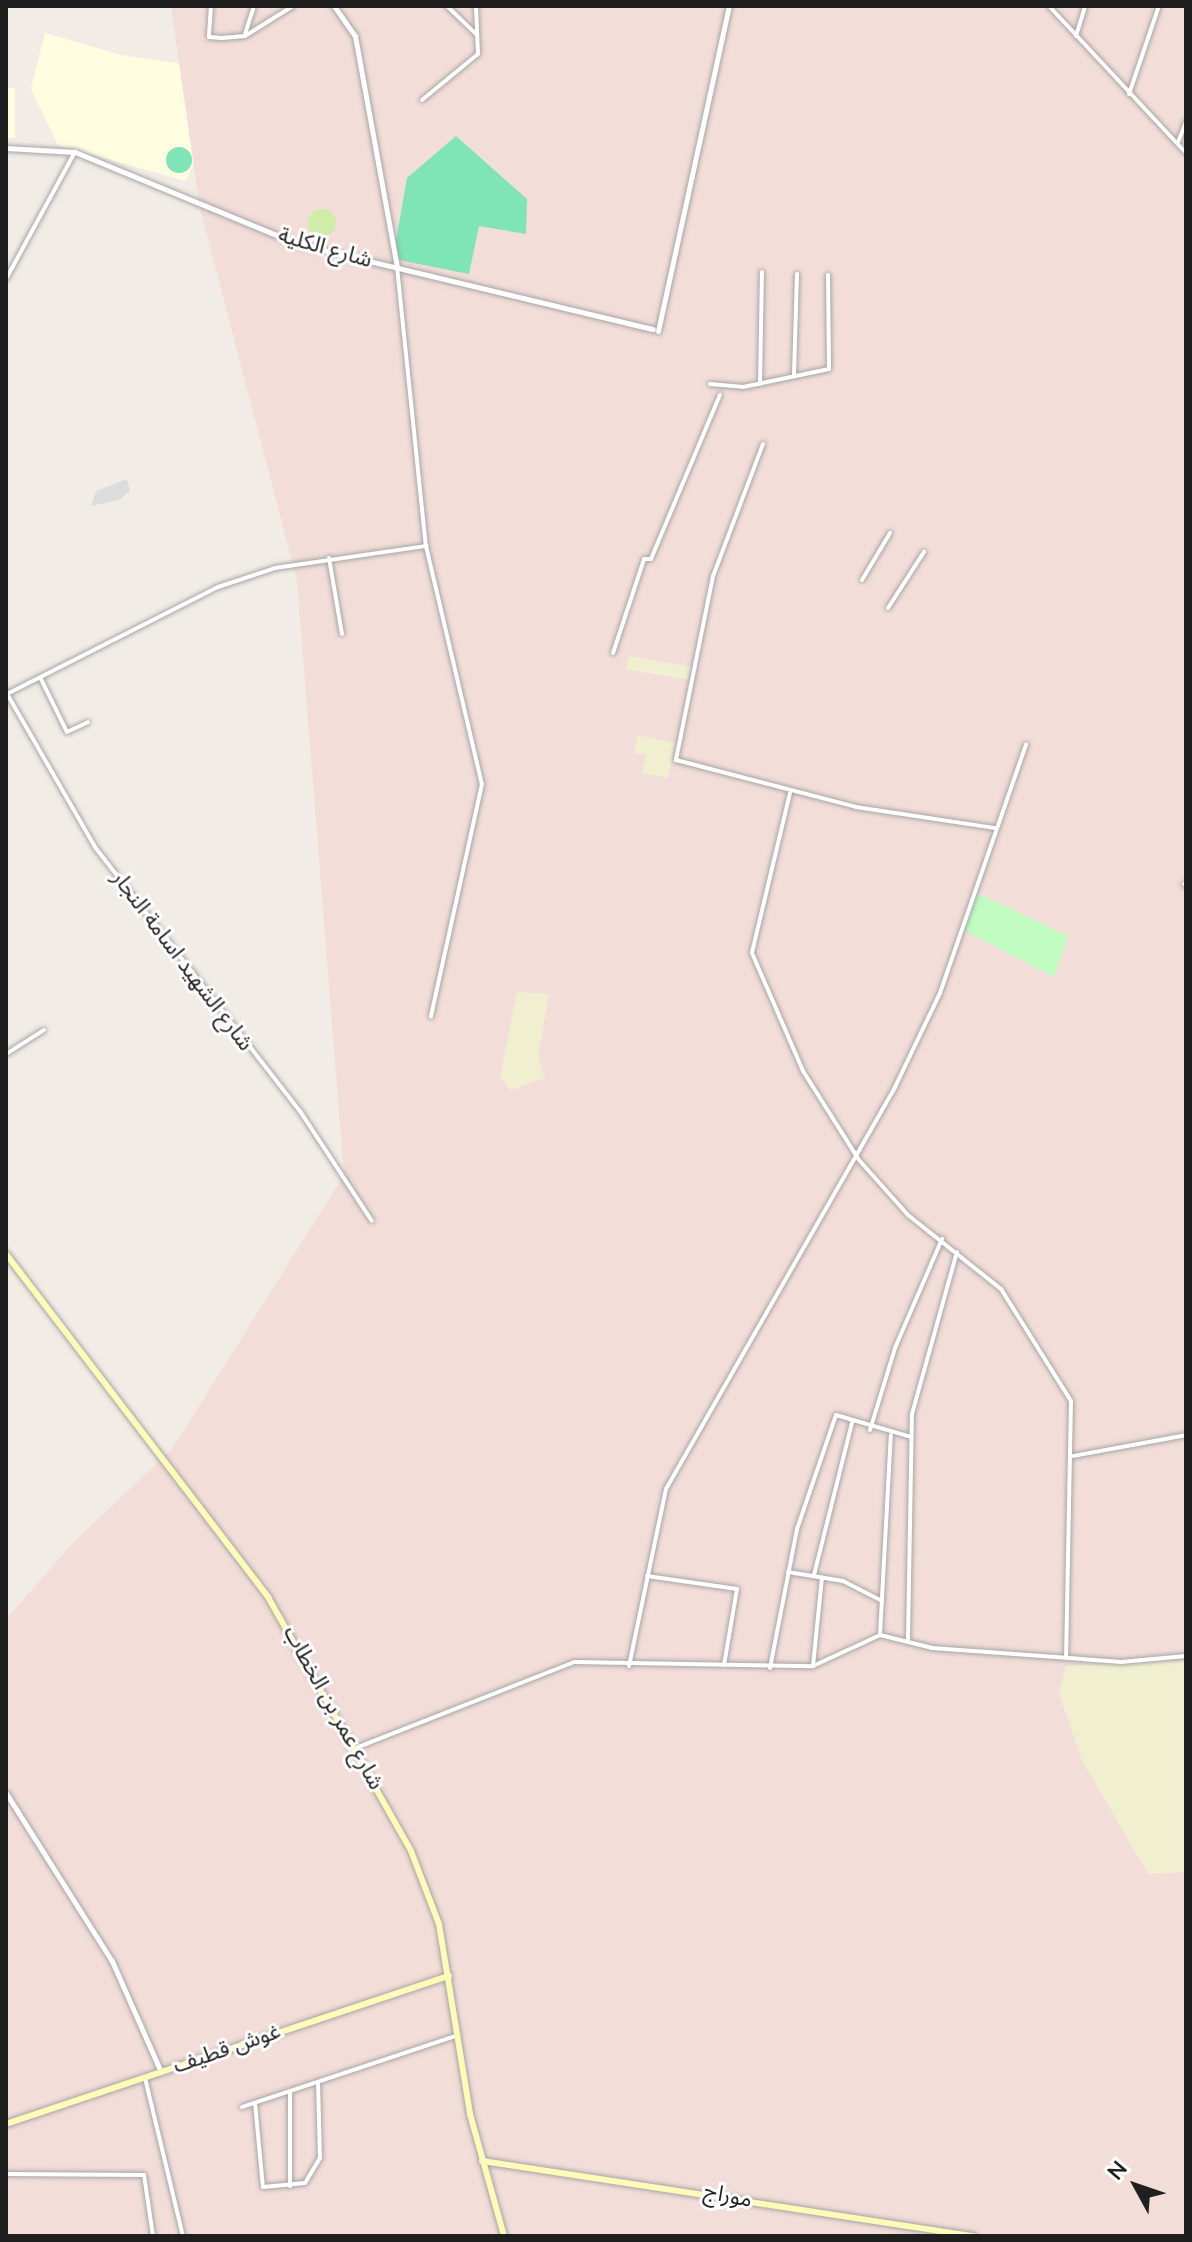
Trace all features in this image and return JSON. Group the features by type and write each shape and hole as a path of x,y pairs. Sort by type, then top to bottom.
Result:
{"main road":[{"name":"شارع عمر بن الخطاب","path":"6,1254 268,1597 356,1748 421,1871 449,1976 482,2161 504,2236"},
{"name":"غوش قطيف","path":"6,2124 449,1976"},
{"name":"موراج","path":"482,2161 973,2236"}],"street":[{"path":"211,6 209,37 245,36 293,6"},
{"path":"245,36 254,6"},
{"path":"334,6 355,36 397,267 426,546 482,784 431,1016"},
{"path":"447,6 477,35"},
{"path":"422,100 478,54 476,6"},
{"name":"شارع الكلية","path":"6,150 75,152 298,244 656,330 729,6"},
{"path":"1049,6 1186,153"},
{"path":"1076,36 1085,6"},
{"path":"1129,94 1159,6"},
{"path":"1178,142 1186,122"},
{"path":"6,279 75,152"},
{"path":"760,384 762,272"},
{"path":"794,376 797,274"},
{"path":"710,384 760,384 829,369 828,275"},
{"path":"613,653 644,559 651,559 720,395"},
{"path":"763,444 713,576 676,760 743,773 790,793 995,828"},
{"path":"862,580 890,533"},
{"path":"6,694 218,587 329,558 426,546"},
{"path":"888,608 924,552"},
{"path":"329,558 342,634"},
{"path":"41,679 67,732 88,722"},
{"name":"شارع الشهيد اسامة النجار","path":"6,694 95,847 300,1111 372,1221"},
{"path":"629,1666 666,1489 737,1354 859,1160 940,993 1026,744"},
{"path":"790,793 752,953 803,1071 859,1160 908,1215 1001,1289 1071,1401 1073,1456 1066,1657"},
{"path":"6,1054 44,1030"},
{"path":"870,1430 895,1348 942,1239"},
{"path":"908,1639 911,1437 957,1252"},
{"path":"770,1668 788,1572 836,1415 870,1430 911,1437"},
{"path":"814,1575 852,1423"},
{"path":"880,1635 891,1435"},
{"path":"1073,1456 1186,1435"},
{"path":"788,1572 822,1576 882,1601"},
{"path":"647,1576 737,1589 724,1665"},
{"path":"813,1666 822,1576"},
{"path":"356,1748 574,1662 629,1666 813,1666 880,1635 908,1639 932,1648 1066,1657 1186,1656"},
{"path":"6,1793 112,1961 161,2072"},
{"path":"242,2107 458,2035"},
{"path":"145,2078 183,2236"},
{"path":"255,2103 263,2187 305,2183 320,2158 318,2082"},
{"path":"290,2091 290,2186"},
{"path":"6,2174 144,2175 153,2236"}],"shaded area":[{"path":"171,6 1186,6 1186,2236 6,2236 6,1619 75,1541 172,1449 344,1175 297,580 200,209"},
{"path":"45,33 121,55 206,68 201,147 186,181 58,145 31,89"},
{"path":"6,88 15,88 15,138 6,138"},
{"path":"127,479 130,491 119,500 91,506 96,491"}],"green space":[{"path":"456,136 527,199 526,234 479,226 469,274 399,260 394,252 407,178"},
{"path":"179,147 188,151 192,160 188,169 179,173 170,169 166,160 170,151"},
{"path":"322,209 332,213 336,223 332,233 322,237 312,233 308,223 312,213"},
{"path":"629,656 691,667 688,680 626,669"},
{"path":"638,735 675,743 668,778 642,773 646,755 634,753"},
{"path":"977,893 1068,936 1054,977 963,930"},
{"path":"517,992 549,994 538,1057 545,1078 510,1090 500,1077"},
{"path":"1186,1661 1186,1872 1148,1874 1081,1758 1059,1693 1066,1666"}]}
